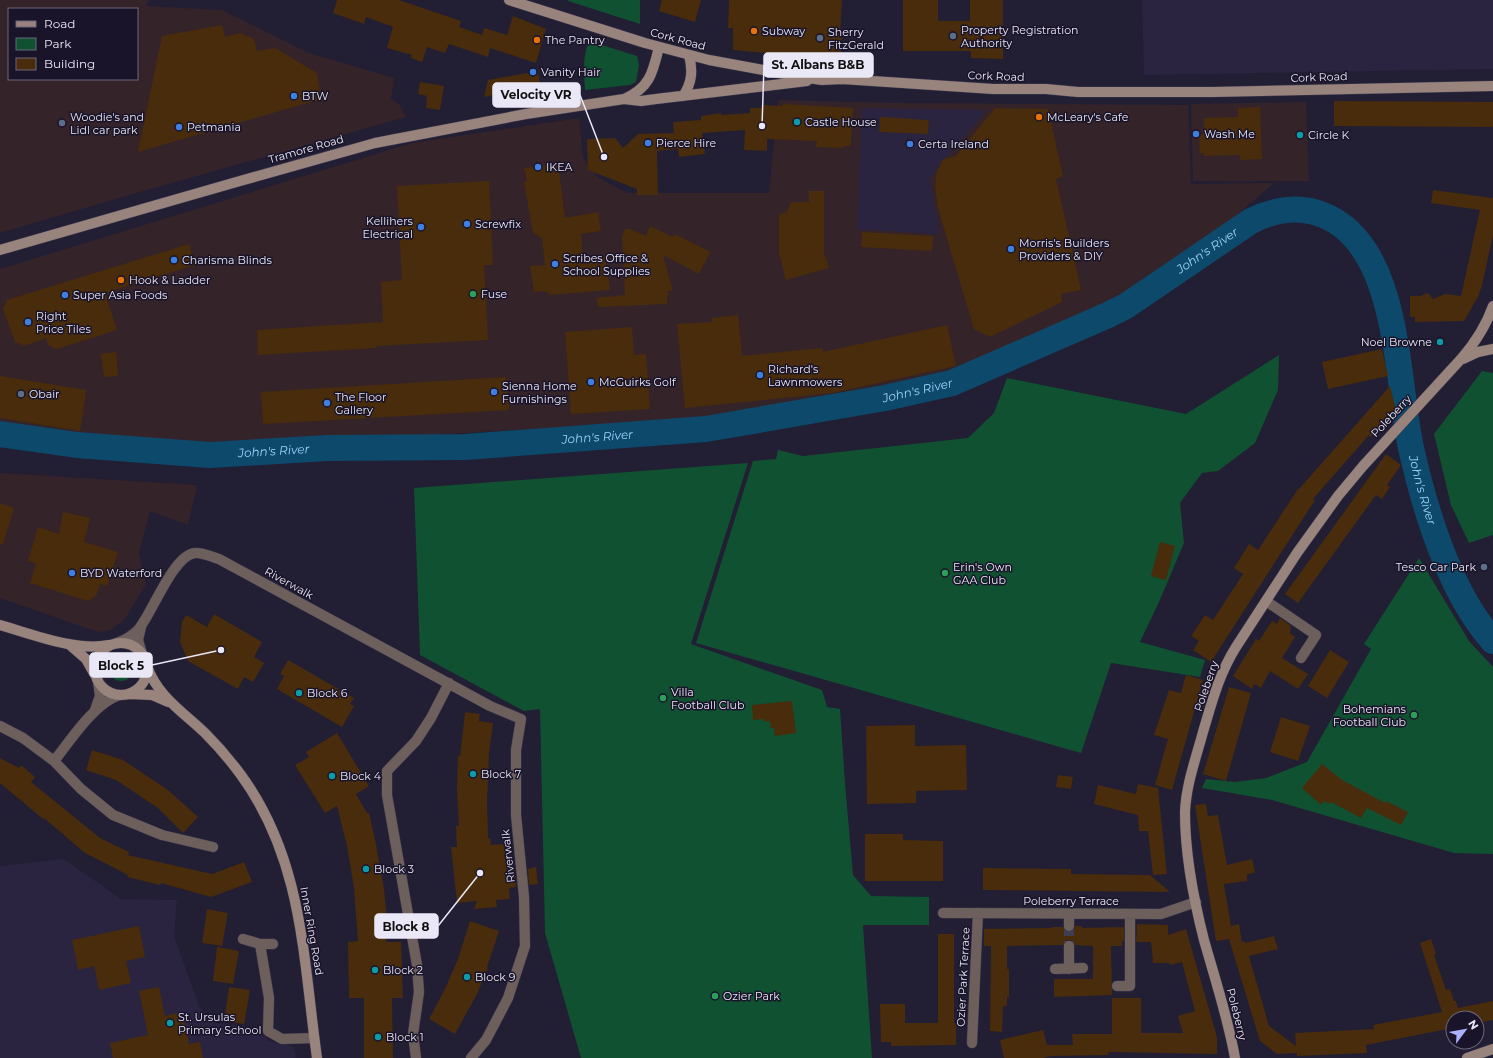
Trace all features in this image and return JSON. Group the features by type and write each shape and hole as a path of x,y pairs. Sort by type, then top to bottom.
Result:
{"main road":[{"name":"Cork Road","path":"509,0 689,55 760,71 822,80 842,79 993,89 1078,92 1208,92 1493,86"},
{"name":"Tramore Road","path":"624,99 640,91 649,79 659,47"},
{"path":"682,96 690,81 692,68 689,55"},
{"name":"Tramore Road","path":"0,250 375,143 526,114 624,99 641,100 822,80"},
{"path":"1492,308 1493,326"},
{"name":"Poleberry","path":"1235,1058 1204,939 1196,902 1186,825 1186,804 1189,785 1216,687 1222,671 1236,647 1327,510 1390,435 1454,367 1480,334 1492,308"},
{"name":"Poleberry","path":"1454,367 1472,354 1493,349"},
{"path":"0,625 68,644 86,647 125,643 132,645 142,654 147,666 145,678 142,684 132,692 123,695 108,692 97,678 86,659 68,644"},
{"path":"97,678 96,660 104,648 114,644"},
{"name":"Inner Ring Road","path":"147,666 156,685 171,704 206,734 234,766 258,800 273,830 287,867 299,915 317,1058"},
{"name":"Inner Ring Road","path":"123,695 152,696 171,704"},
{"path":"1467,1058 1493,1049"}],"street":[{"name":"Riverwalk","path":"142,623 166,582 185,557 195,552 219,558 490,706 521,719 516,750 516,815 524,897 525,946 508,998 486,1040 472,1058"},
{"path":"1266,601 1316,635 1301,658"},
{"path":"114,644 132,636 142,623"},
{"path":"142,623 138,640 142,654"},
{"path":"93,714 99,700 100,691 97,678"},
{"path":"416,1058 413,1034 419,992 417,965 387,794 387,771 416,741 431,718 449,683"},
{"path":"54,762 93,714 107,701 123,695"},
{"path":"0,726 23,738 54,762 80,789 113,815 162,835 213,847"},
{"name":"Poleberry Terrace","path":"944,912 1161,914 1196,902"},
{"name":"Ozier Park Terrace","path":"972,1043 978,913"},
{"path":"1069,914 1069,926"},
{"path":"1117,986 1130,986 1130,914"},
{"path":"243,939 260,944 273,944"},
{"path":"260,944 270,998 268,1032 282,1039 314,1038"},
{"path":"1069,946 1069,968"},
{"path":"1055,969 1083,968"}],"shaded area":[{"path":"0,0 148,0 146,6 222,10 309,53 394,78 391,99 399,104 406,117 0,233"},
{"path":"1142,0 1493,0 1493,69 1144,75"},
{"path":"778,100 897,103 1188,105 1191,184 1274,183 1226,224 1108,303 951,375 789,407 667,421 213,448 87,443 0,426 0,269 412,143 579,118 583,158 597,177 627,193 769,193"},
{"path":"1306,102 1309,181 1193,181 1191,104"},
{"name":"Certa Ireland","path":"862,108 987,110 929,178 940,234 857,229"},
{"path":"0,473 197,485 188,525 150,511 139,553 146,584 126,617 110,630 103,632 95,631 0,598"},
{"path":"64,859 121,899 177,900 174,936 199,1006 216,1024 257,1027 269,1041 294,1047 296,1058 0,1058 0,866"}],"green space":[{"path":"640,0 640,24 568,1"},
{"path":"589,41 637,56 639,65 636,82 630,85 585,90 584,60"},
{"name":"Erin's Own GAA Club","path":"1279,355 1278,390 1255,443 1218,471 1202,473 1180,503 1184,543 1140,642 1205,660 1200,677 1111,663 1081,753 696,643 753,461 776,459 778,450 803,456 968,438 994,413 1007,378 1186,414"},
{"path":"1482,371 1493,373 1493,535 1469,543 1451,505 1434,434"},
{"name":"Villa Football Club","path":"748,463 691,644 822,690 827,707 840,709 853,875 871,896 929,897 929,925 863,925 872,1058 581,1058 545,933 540,709 524,711 420,655 414,488"},
{"name":"Bohemians Football Club","path":"1419,558 1469,641 1493,667 1493,854 1454,853 1272,800 1202,788 1206,779 1235,782 1266,778 1307,762 1371,649 1364,644"},
{"path":"121,657 129,661 133,669 129,677 121,681 113,677 109,669 113,661"}],"building":[{"path":"337,0 399,0 461,21 459,27 482,35 484,28 507,35 513,16 546,29 536,63 490,48 488,57 449,44 445,53 427,47 422,62 411,58 412,55 387,48 393,27 366,17 364,24 333,13"},
{"path":"662,0 701,0 695,22 659,11"},
{"path":"729,0 842,0 840,32 842,32 841,53 834,59 733,50 733,28 728,28"},
{"name":"Property Registration Authority","path":"903,0 938,0 938,21 970,21 970,0 1003,0 1003,59 971,58 971,51 903,51"},
{"path":"222,25 225,37 240,33 254,39 257,51 275,48 317,73 321,99 138,152 162,36"},
{"path":"538,71 541,90 528,92 527,88 484,97 488,80"},
{"path":"420,82 444,86 440,110 426,108 427,96 418,94"},
{"path":"1334,101 1493,102 1493,127 1334,126"},
{"path":"783,104 853,108 851,146 843,146 843,148 816,147 817,141 767,139 767,151 744,150 745,130 702,133 705,154 679,157 678,149 657,151 658,195 637,195 637,189 588,170 587,139 615,138 623,148 638,134 674,133 673,122 701,120 701,116 721,113 721,115 750,113 750,108 763,108 763,105 783,106"},
{"path":"1260,107 1262,159 1240,160 1240,155 1204,156 1204,153 1200,153 1199,134 1204,134 1204,118 1238,117 1238,108"},
{"name":"Morris's Builders Providers & DIY","path":"995,108 1048,109 1063,176 1056,179 1081,290 1061,294 1062,302 990,337 974,329 938,208 935,185 937,171 943,159 956,156"},
{"path":"880,117 929,120 928,134 879,132"},
{"path":"558,163 565,218 598,212 601,231 581,234 583,258 605,256 610,290 549,295 549,292 545,291 534,292 530,266 545,265 542,238 533,233 524,182 527,181 524,168"},
{"path":"489,181 493,265 484,265 488,340 376,346 376,348 258,355 257,330 383,322 381,282 402,280 397,186"},
{"path":"1433,190 1493,198 1493,235 1482,285 1478,297 1464,321 1415,322 1415,317 1410,317 1410,296 1420,296 1428,293 1433,299 1445,294 1461,296 1480,210 1431,203"},
{"path":"809,191 824,191 824,253 829,268 786,280 779,253 779,214 787,212 791,202 809,202"},
{"path":"650,226 673,237 675,234 710,252 699,274 663,255 673,291 668,291 667,304 598,307 597,298 625,295 622,237 625,229 630,229 646,236"},
{"path":"862,232 933,236 932,251 861,247"},
{"path":"189,244 195,265 105,293 117,330 57,349 48,345 46,338 25,346 15,342 3,309 7,300"},
{"path":"738,315 742,356 822,348 823,352 947,325 956,366 832,393 685,408 677,324 712,322 712,318"},
{"path":"632,327 634,355 646,354 650,409 571,414 565,332"},
{"path":"1382,349 1388,376 1328,389 1322,362"},
{"path":"116,352 118,376 104,377 101,354"},
{"path":"0,376 86,390 80,431 0,418"},
{"path":"506,377 509,410 263,424 261,392"},
{"path":"1390,386 1397,409 1371,437 1369,435 1313,499 1315,500 1211,662 1193,650 1199,641 1191,636 1205,615 1213,620 1243,574 1234,568 1249,544 1258,550 1298,489"},
{"path":"1386,454 1401,465 1387,485 1390,487 1382,499 1376,495 1298,603 1285,594"},
{"path":"0,503 14,508 3,544 0,544"},
{"name":"BYD Waterford","path":"63,512 90,518 84,542 118,552 107,586 100,584 96,596 88,601 30,583 36,564 28,561 38,527 59,534"},
{"path":"1160,542 1175,546 1166,580 1151,576"},
{"path":"214,614 262,642 254,657 264,663 253,682 244,677 238,689 188,661 180,642 182,622 186,615 207,627"},
{"path":"1280,618 1291,626 1290,633 1295,637 1282,658 1308,674 1298,689 1270,671 1261,688 1254,684 1252,689 1233,676 1256,639 1259,641 1272,621 1277,624"},
{"path":"1330,650 1349,662 1327,698 1308,686"},
{"name":"Block 6","path":"288,660 354,698 350,704 354,706 342,727 277,689 284,676 280,674"},
{"path":"1186,675 1203,680 1172,790 1155,785 1168,739 1154,735 1169,690 1181,693"},
{"path":"1229,687 1251,693 1226,781 1203,774"},
{"path":"792,701 796,733 775,736 774,728 771,728 770,721 764,722 764,719 753,720 752,705"},
{"path":"465,712 480,714 479,721 493,723 489,753 487,802 488,838 490,838 491,845 504,844 507,871 515,870 516,887 509,888 510,899 496,900 497,907 474,909 477,901 457,903 451,847 457,847 456,826 459,826 457,790 458,756 460,756"},
{"path":"1281,717 1310,726 1298,761 1270,752"},
{"path":"915,725 915,746 966,745 967,790 916,791 916,803 867,804 866,726"},
{"path":"337,733 369,786 356,794 367,813 369,813 376,844 384,889 387,921 386,942 401,942 403,998 392,998 393,1058 364,1058 364,998 349,998 348,942 358,941 354,888 347,846 337,806 325,813 295,765 309,757 306,752"},
{"path":"92,750 123,760 168,790 198,817 183,833 158,808 116,780 86,770"},
{"path":"0,758 19,768 21,765 35,777 31,782 100,838 129,852 128,855 212,874 244,862 252,882 211,897 161,883 160,885 127,877 128,875 85,853 0,783"},
{"path":"1322,764 1342,780 1385,803 1386,801 1408,812 1401,825 1367,808 1361,818 1331,802 1330,804 1324,801 1321,805 1302,788"},
{"path":"1058,775 1073,777 1071,789 1056,787"},
{"path":"1138,784 1158,788 1167,874 1153,875 1148,831 1139,831 1138,815 1094,804 1098,785 1136,794"},
{"path":"1206,804 1208,816 1218,815 1227,865 1252,859 1255,872 1247,875 1247,881 1224,884 1231,926 1239,924 1242,942 1245,941 1245,943 1274,936 1278,949 1249,956 1269,1026 1296,1046 1295,1033 1374,1029 1373,1025 1442,1012 1420,943 1431,939 1436,954 1434,955 1446,990 1450,989 1458,1008 1493,1001 1493,1020 1485,1022 1485,1010 1445,1010 1445,1030 1366,1045 1367,1053 1297,1056 1297,1053 1277,1054 1260,1041 1229,939 1216,941 1195,805"},
{"path":"865,834 903,834 903,840 943,841 943,881 865,881"},
{"path":"536,867 538,884 529,885 528,869"},
{"path":"983,868 1071,869 1071,874 1150,875 1170,892 983,890"},
{"path":"207,909 228,913 222,946 202,943"},
{"path":"470,921 499,931 487,967 488,968 476,996 455,1034 429,1019 444,991 458,959"},
{"path":"1137,924 1168,925 1168,935 1186,929 1217,1037 1217,1054 1108,1052 1109,1055 1004,1058 1000,1040 1043,1030 1047,1045 1073,1045 1072,1034 1112,1034 1112,998 1141,998 1141,1033 1183,1033 1178,1016 1195,1011 1182,962 1170,965 1170,963 1153,963 1151,942 1136,942"},
{"path":"139,926 145,957 126,961 131,983 99,990 94,966 78,970 72,940"},
{"path":"1075,926 1082,926 1082,928 1124,927 1124,941 1122,941 1122,946 1111,946 1112,995 1054,997 1054,979 1093,979 1093,946 1075,945 1073,941 1069,940 1065,941 1063,945 1007,946 1009,997 1007,997 1007,1006 1003,1006 1002,1032 990,1031 991,946 984,946 984,929 1063,927 1065,931 1069,932 1074,930"},
{"path":"938,934 954,934 954,1023 956,1023 956,1045 891,1046 891,1042 881,1042 880,1004 905,1004 905,1023 938,1023"},
{"path":"217,947 239,951 233,984 213,981"},
{"name":"St. Ursulas Primary School","path":"159,987 165,1016 182,1012 189,1044 200,1042 203,1058 113,1058 110,1043 148,1035 139,991"},
{"path":"229,987 250,990 244,1024 224,1021"}],"waterway":[{"name":"John's River","path":"0,434 77,445 210,455 327,448 465,447 706,429 885,398 952,383 1126,306 1259,217 1286,210 1305,210 1323,215 1348,231 1367,254 1381,284 1390,317 1397,352 1411,448 1432,524 1441,550 1464,599 1493,641"}],"tunnel":[{"path":"1069,926 1069,946"}],"place":[{"name":"Subway","path":"754,31"},
{"name":"Property Registration Authority","path":"953,36"},
{"name":"Sherry FitzGerald","path":"820,38"},
{"name":"The Pantry","path":"537,40"},
{"name":"Vanity Hair","path":"533,72"},
{"name":"BTW","path":"294,96"},
{"name":"McLeary's Cafe","path":"1039,117"},
{"name":"Castle House","path":"797,122"},
{"name":"Woodie's and Lidl car park","path":"62,123"},
{"name":"St. Albans B&B","path":"762,126"},
{"name":"Petmania","path":"179,127"},
{"name":"Wash Me","path":"1196,134"},
{"name":"Circle K","path":"1300,135"},
{"name":"Pierce Hire","path":"648,143"},
{"name":"Certa Ireland","path":"910,144"},
{"name":"Velocity VR","path":"604,157"},
{"name":"IKEA","path":"538,167"},
{"name":"Screwfix","path":"467,224"},
{"name":"Kellihers Electrical","path":"421,227"},
{"name":"Morris's Builders Providers & DIY","path":"1011,249"},
{"name":"Charisma Blinds","path":"174,260"},
{"name":"Scribes Office & School Supplies","path":"555,264"},
{"name":"Hook & Ladder","path":"121,280"},
{"name":"Fuse","path":"473,294"},
{"name":"Super Asia Foods","path":"65,295"},
{"name":"Right Price Tiles","path":"28,322"},
{"name":"Noel Browne","path":"1440,342"},
{"name":"Richard's Lawnmowers","path":"760,375"},
{"name":"McGuirks Golf","path":"591,382"},
{"name":"Sienna Home Furnishings","path":"494,392"},
{"name":"Obair","path":"21,394"},
{"name":"The Floor Gallery","path":"327,403"},
{"name":"Tesco Car Park","path":"1484,567"},
{"name":"BYD Waterford","path":"72,573"},
{"name":"Erin's Own GAA Club","path":"945,573"},
{"name":"Block 5","path":"221,650"},
{"name":"Block 6","path":"299,693"},
{"name":"Villa Football Club","path":"663,698"},
{"name":"Bohemians Football Club","path":"1414,715"},
{"name":"Block 7","path":"473,774"},
{"name":"Block 4","path":"332,776"},
{"name":"Block 3","path":"366,869"},
{"name":"Block 8","path":"480,873"},
{"name":"Block 2","path":"375,970"},
{"name":"Block 9","path":"467,977"},
{"name":"Ozier Park","path":"715,996"},
{"name":"St. Ursulas Primary School","path":"170,1023"},
{"name":"Block 1","path":"378,1037"}]}
